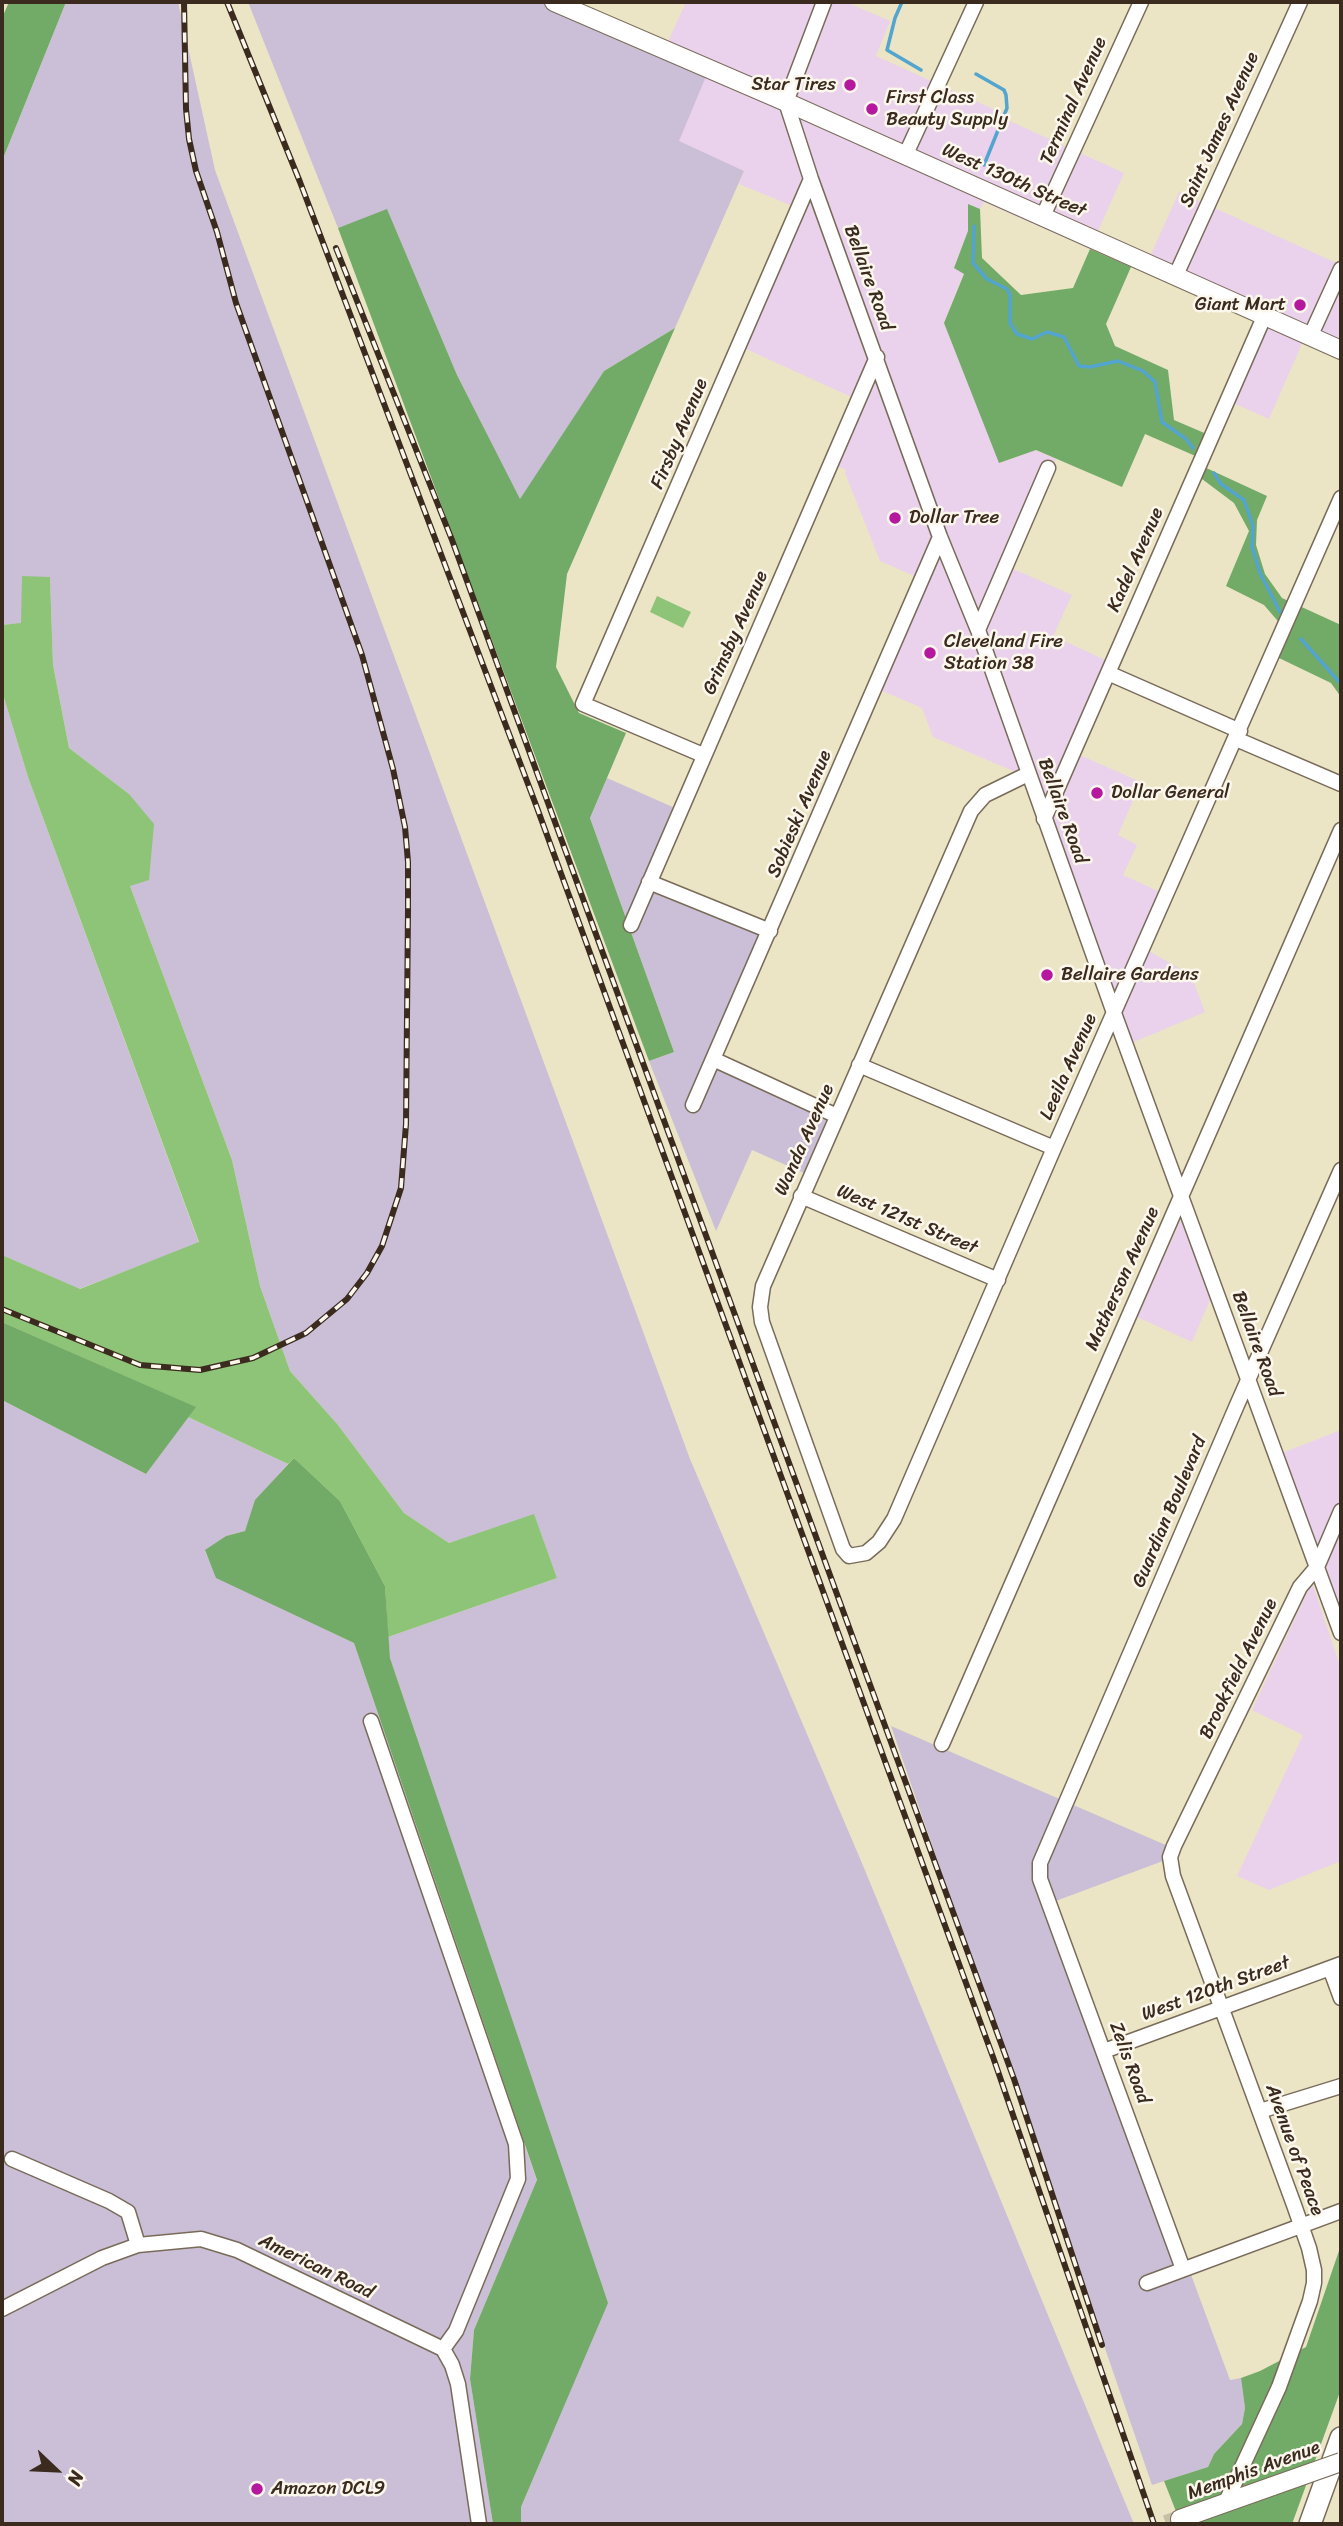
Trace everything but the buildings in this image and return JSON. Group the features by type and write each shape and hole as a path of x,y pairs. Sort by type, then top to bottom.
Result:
{"highway":[{"path":"1310,2524 1341,2438"}],"main road":[{"name":"West 130th Street","path":"554,2 786,102 1341,350"},
{"name":"Memphis Avenue","path":"1180,2519 1341,2462"}],"street":[{"path":"786,102 824,2"},
{"path":"905,156 976,2"},
{"name":"Terminal Avenue","path":"1043,216 1141,2"},
{"name":"Saint James Avenue","path":"1176,275 1300,2"},
{"name":"Bellaire Road","path":"786,102 811,179 940,537 978,631 1114,1013 1341,1633"},
{"name":"Firsby Avenue","path":"703,755 583,704 811,179"},
{"path":"1310,337 1341,269"},
{"name":"Kadel Avenue","path":"1044,819 1264,317"},
{"name":"Grimsby Avenue","path":"631,925 877,358"},
{"path":"978,631 1048,468"},
{"name":"Leeila Avenue","path":"849,1556 866,1553 879,1542 894,1519 1054,1148 1341,498"},
{"name":"Sobieski Avenue","path":"693,1105 940,537"},
{"path":"1108,673 1341,784"},
{"name":"Wanda Avenue","path":"849,1556 843,1549 762,1322 760,1307 763,1286 971,811 985,795 1028,774"},
{"name":"Matherson Avenue","path":"942,1744 1341,830"},
{"path":"649,882 770,931"},
{"path":"713,1059 837,1115"},
{"path":"859,1065 1054,1148"},
{"name":"Guardian Boulevard","path":"1039,1870 1042,1855 1341,1170"},
{"name":"West 121st Street","path":"801,1196 998,1280"},
{"name":"Brookfield Avenue","path":"1174,1846 1300,1587 1317,1567 1341,1511"},
{"path":"371,1721 516,2144 517,2179 456,2331 443,2349 458,2384 479,2524"},
{"name":"Avenue of Peace","path":"1174,1846 1170,1857 1171,1870 1313,2264 1314,2283 1310,2301 1271,2404 1225,2504"},
{"name":"Zelis Road","path":"1039,1870 1183,2269"},
{"path":"1336,1966 1341,1998"},
{"name":"West 120th Street","path":"1104,2051 1336,1966"},
{"path":"1260,2111 1341,2086"},
{"path":"12,2160 109,2201 128,2212 138,2245"},
{"path":"1147,2283 1341,2211"},
{"name":"American Road","path":"2,2309 102,2258 138,2245 201,2239 237,2250 443,2349"}],"shaded area":[{"path":"66,2 178,2 215,170 690,1459 864,1868 1134,2524 521,2524 521,2507 607,2303 390,1658 388,1637 557,1578 534,1515 449,1543 404,1513 338,1425 290,1371 260,1286 232,1160 130,886 129,794 69,748 53,665 50,577 21,624 2,625 2,161"},
{"path":"248,2 540,2 707,74 679,141 744,171 675,328 604,371 520,500 457,375 387,210 338,228"},
{"path":"686,2 846,2 890,21 876,56 1004,114 1003,118 1124,173 1090,249 984,202 980,209 968,204 969,231 954,268 964,273 944,323 1000,463 1035,450 1056,459 1009,567 1072,595 1053,636 1114,664 1075,753 1141,782 1118,835 1137,845 1123,875 1169,896 1145,949 1179,968 1194,983 1205,1012 1122,1047 1023,771 1018,773 933,737 922,708 873,687 919,578 880,561 846,470 828,462 856,399 737,345 795,207 739,184 744,171 678,141 662,55"},
{"path":"1179,192 1341,265 1341,355 1304,339 1269,419 1231,402 1269,314 1148,261"},
{"path":"2,691 28,777 199,1243 79,1289 2,1255"},
{"path":"607,778 684,812 652,887 771,935 718,1058 832,1107 804,1173 752,1150 716,1231 649,1061 674,1052 590,818"},
{"path":"1181,1219 1210,1300 1192,1342 1137,1317"},
{"path":"2,1400 146,1474 188,1417 288,1464 256,1500 245,1531 226,1536 205,1551 217,1578 354,1643 537,2181 474,2330 470,2379 493,2524 2,2524"},
{"path":"1341,1430 1341,1617 1282,1453"},
{"path":"1312,1582 1341,1669 1341,1861 1269,1890 1237,1876 1303,1735 1252,1710"},
{"path":"891,1726 1168,1846 1163,1861 1053,1902 1230,2380 1241,2378 1245,2408 1242,2424 1214,2454 1208,2467 1152,2485"}],"green space":[{"path":"9,2 66,2 2,161 2,18"},
{"path":"968,204 980,209 982,258 1021,295 1073,288 1090,249 1131,267 1106,324 1115,346 1168,370 1174,420 1209,435 1200,458 1145,434 1122,487 1036,450 999,463 944,323 964,274 954,268 968,231"},
{"path":"387,209 457,375 520,499 604,371 675,328 567,574 556,667 579,713 626,733 590,818 674,1052 649,1061 338,228"},
{"path":"1202,466 1267,496 1257,520 1256,545 1265,574 1282,598 1341,625 1341,697 1331,683 1279,658 1289,634 1264,605 1226,586 1249,531 1234,503 1198,476"},
{"path":"22,576 50,577 53,665 69,748 129,794 154,824 149,880 130,886 232,1160 260,1286 290,1371 338,1425 404,1513 449,1543 534,1514 557,1578 388,1637 385,1586 340,1501 294,1458 288,1464 188,1417 195,1407 2,1322 2,1255 80,1289 199,1242 28,777 2,691 2,625 21,623"},
{"path":"657,596 691,612 683,628 650,612"},
{"path":"2,1322 196,1407 146,1474 2,1400"},
{"path":"294,1458 340,1501 385,1586 390,1658 608,2303 521,2507 521,2524 493,2524 470,2379 474,2330 537,2180 354,1643 216,1578 205,1550 226,1536 245,1531 255,1500"},
{"path":"1341,2245 1341,2389 1292,2524 1181,2524 1164,2481 1208,2467 1214,2454 1242,2424 1245,2408 1241,2378 1306,2347"}],"waterway":[{"path":"902,2 887,50 921,70"},
{"path":"976,74 1004,90 1006,95 1007,108 984,165"},
{"path":"974,226 973,263 987,279 1007,289 1010,295 1010,323 1017,334 1032,339 1047,332 1064,337 1079,366 1090,367 1118,361 1143,371 1155,382 1162,422 1186,439 1193,448"},
{"path":"1214,473 1221,484 1244,500 1253,526 1252,547 1260,573 1280,612"},
{"path":"1301,639 1341,684"}],"tunnel":[{"path":"1166,2524 1180,2519"}],"railway":[{"path":"2,1309 140,1365 200,1370 253,1358 306,1333 347,1299 367,1273 382,1246 401,1188 406,1124 408,862 405,827 393,769 362,655 236,303 217,232 196,171 186,109 184,2"},
{"path":"227,2 300,182 536,805 993,2057 1154,2524"},
{"path":"336,248 452,540 1014,2079 1102,2345"}],"place":[{"name":"Star Tires","path":"850,85"},
{"name":"First Class Beauty Supply","path":"872,109"},
{"name":"Giant Mart","path":"1300,305"},
{"name":"Dollar Tree","path":"895,518"},
{"name":"Cleveland Fire Station 38","path":"930,653"},
{"name":"Dollar General","path":"1097,793"},
{"name":"Bellaire Gardens","path":"1047,975"},
{"name":"Amazon DCL9","path":"257,2489"}]}
